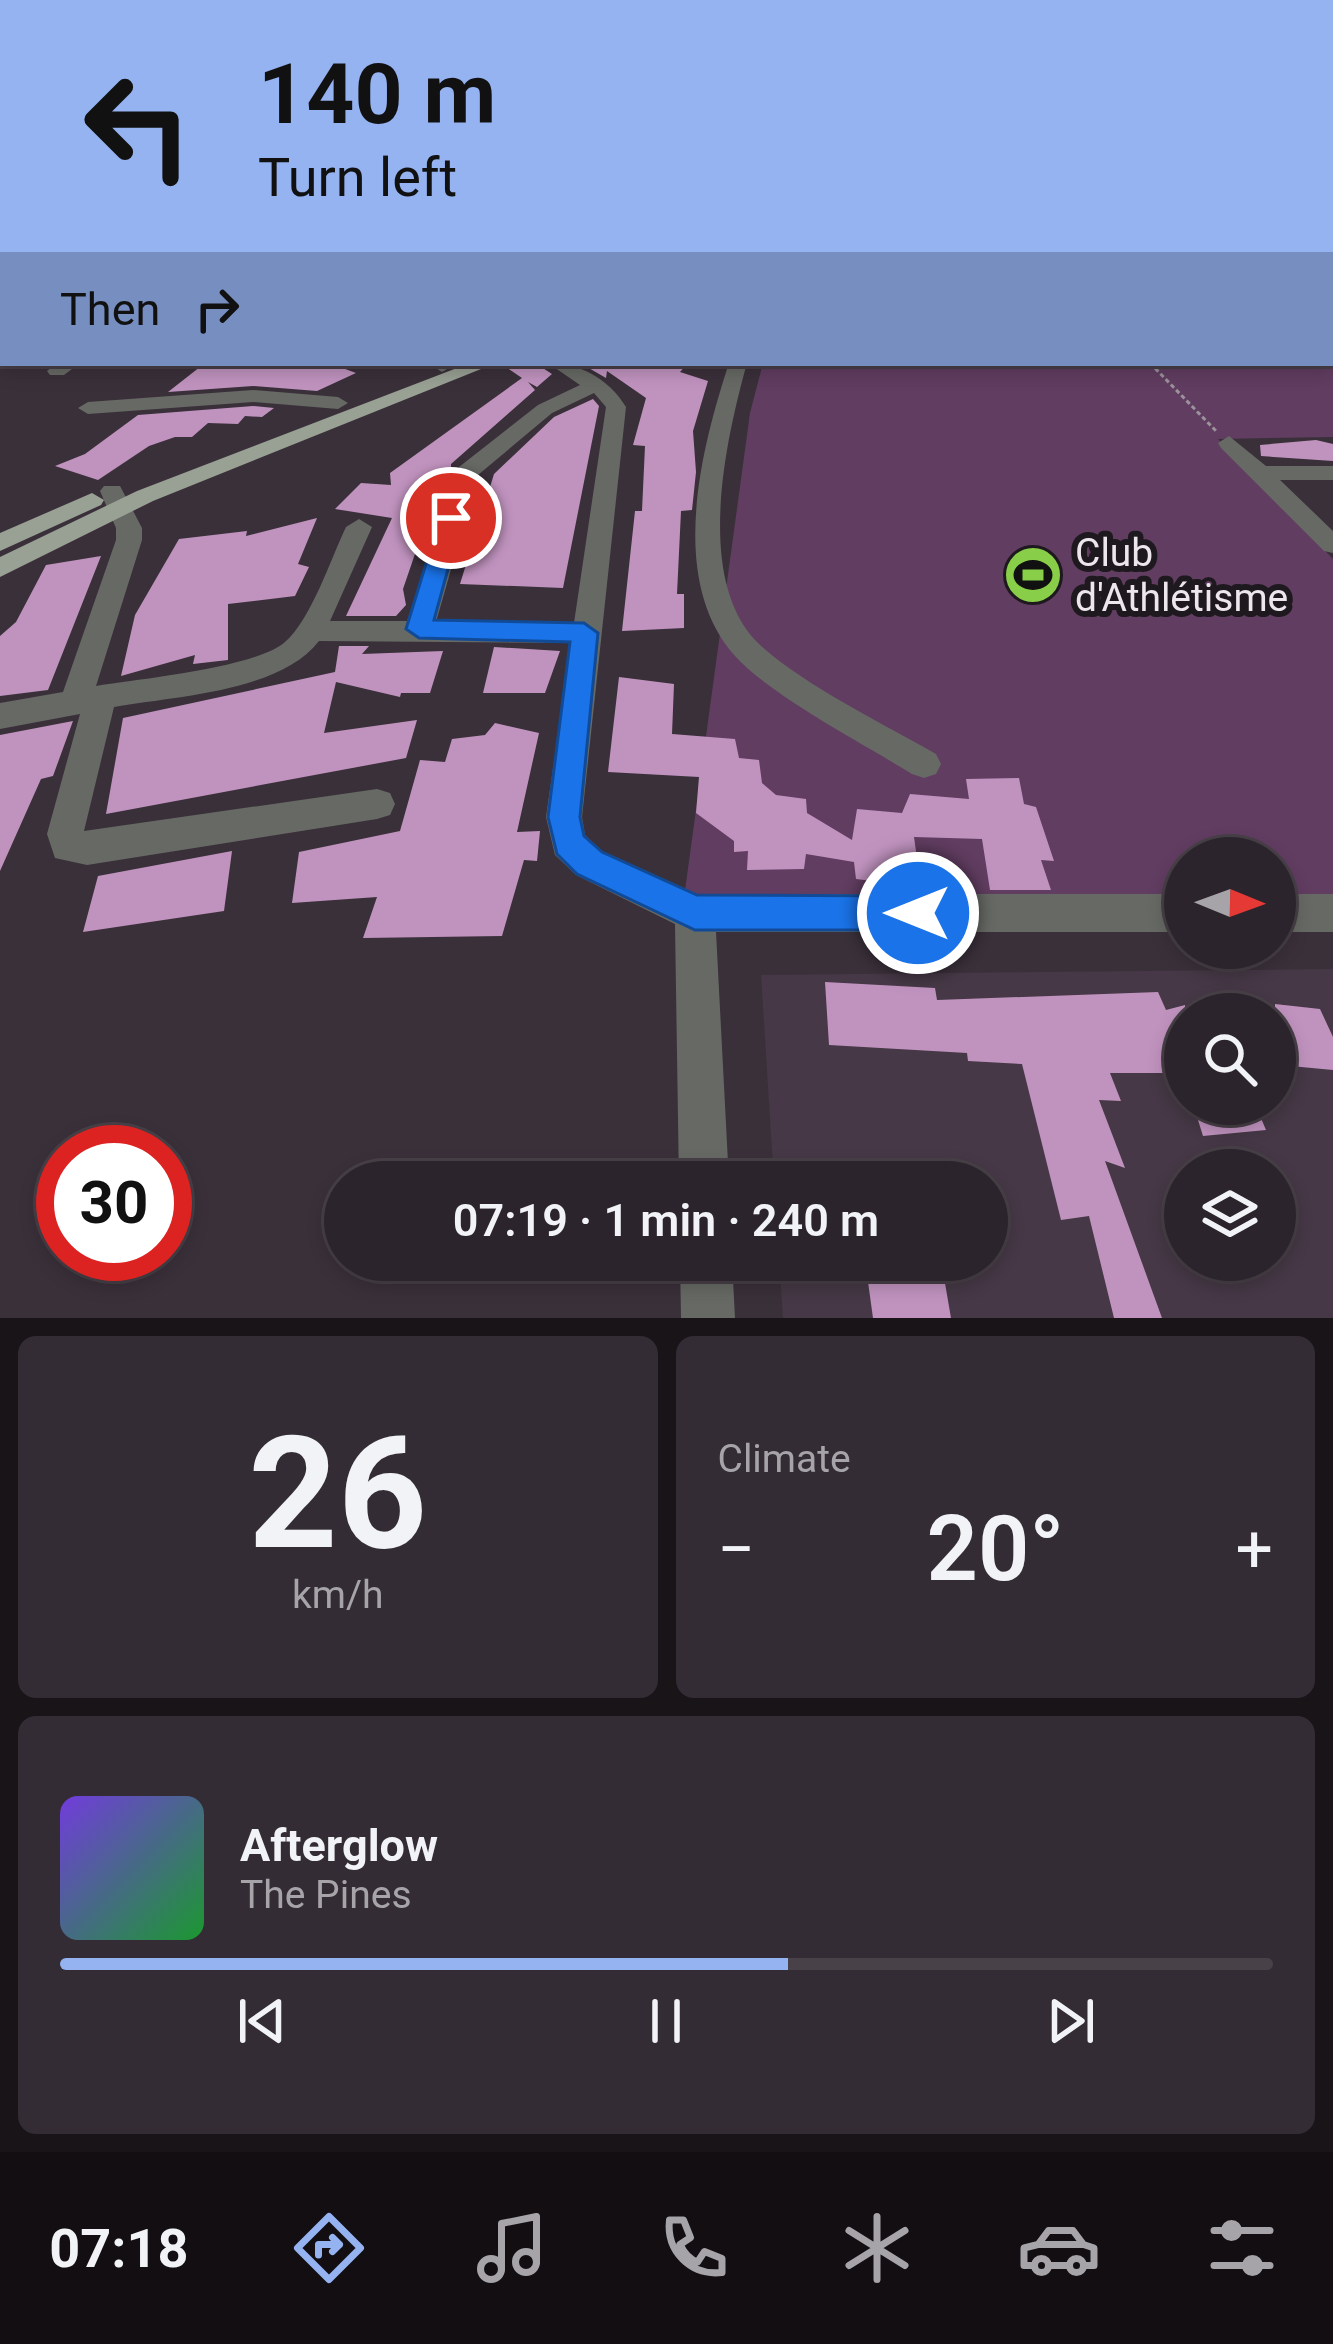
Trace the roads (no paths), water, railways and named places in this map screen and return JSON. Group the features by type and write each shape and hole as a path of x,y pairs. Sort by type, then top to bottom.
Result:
{"main road":[{"path":"0,568 117,499 338,403 439,366"},
{"path":"0,543 479,366"}],"street":[{"path":"562,366 607,392 616,406 564,817 568,843 590,863 695,913 1164,913"},
{"path":"737,366 719,420 712,461 708,576 714,591 745,648 812,697 924,764"},
{"path":"419,629 466,472 545,409 595,385"},
{"path":"88,408 253,396 338,403"},
{"path":"1228,443 1329,536"},
{"path":"1259,473 1333,473"},
{"path":"117,499 129,540 87,700 65,834 68,846 87,848 377,804"},
{"path":"0,716 262,668 295,651 310,631 359,527"},
{"path":"310,631 584,633"},
{"path":"695,913 703,1161"},
{"path":"1296,913 1333,913"},
{"path":"707,1281 708,1318"}],"place":[{"name":"Club d'Athlétisme","path":"1033,575"}]}
